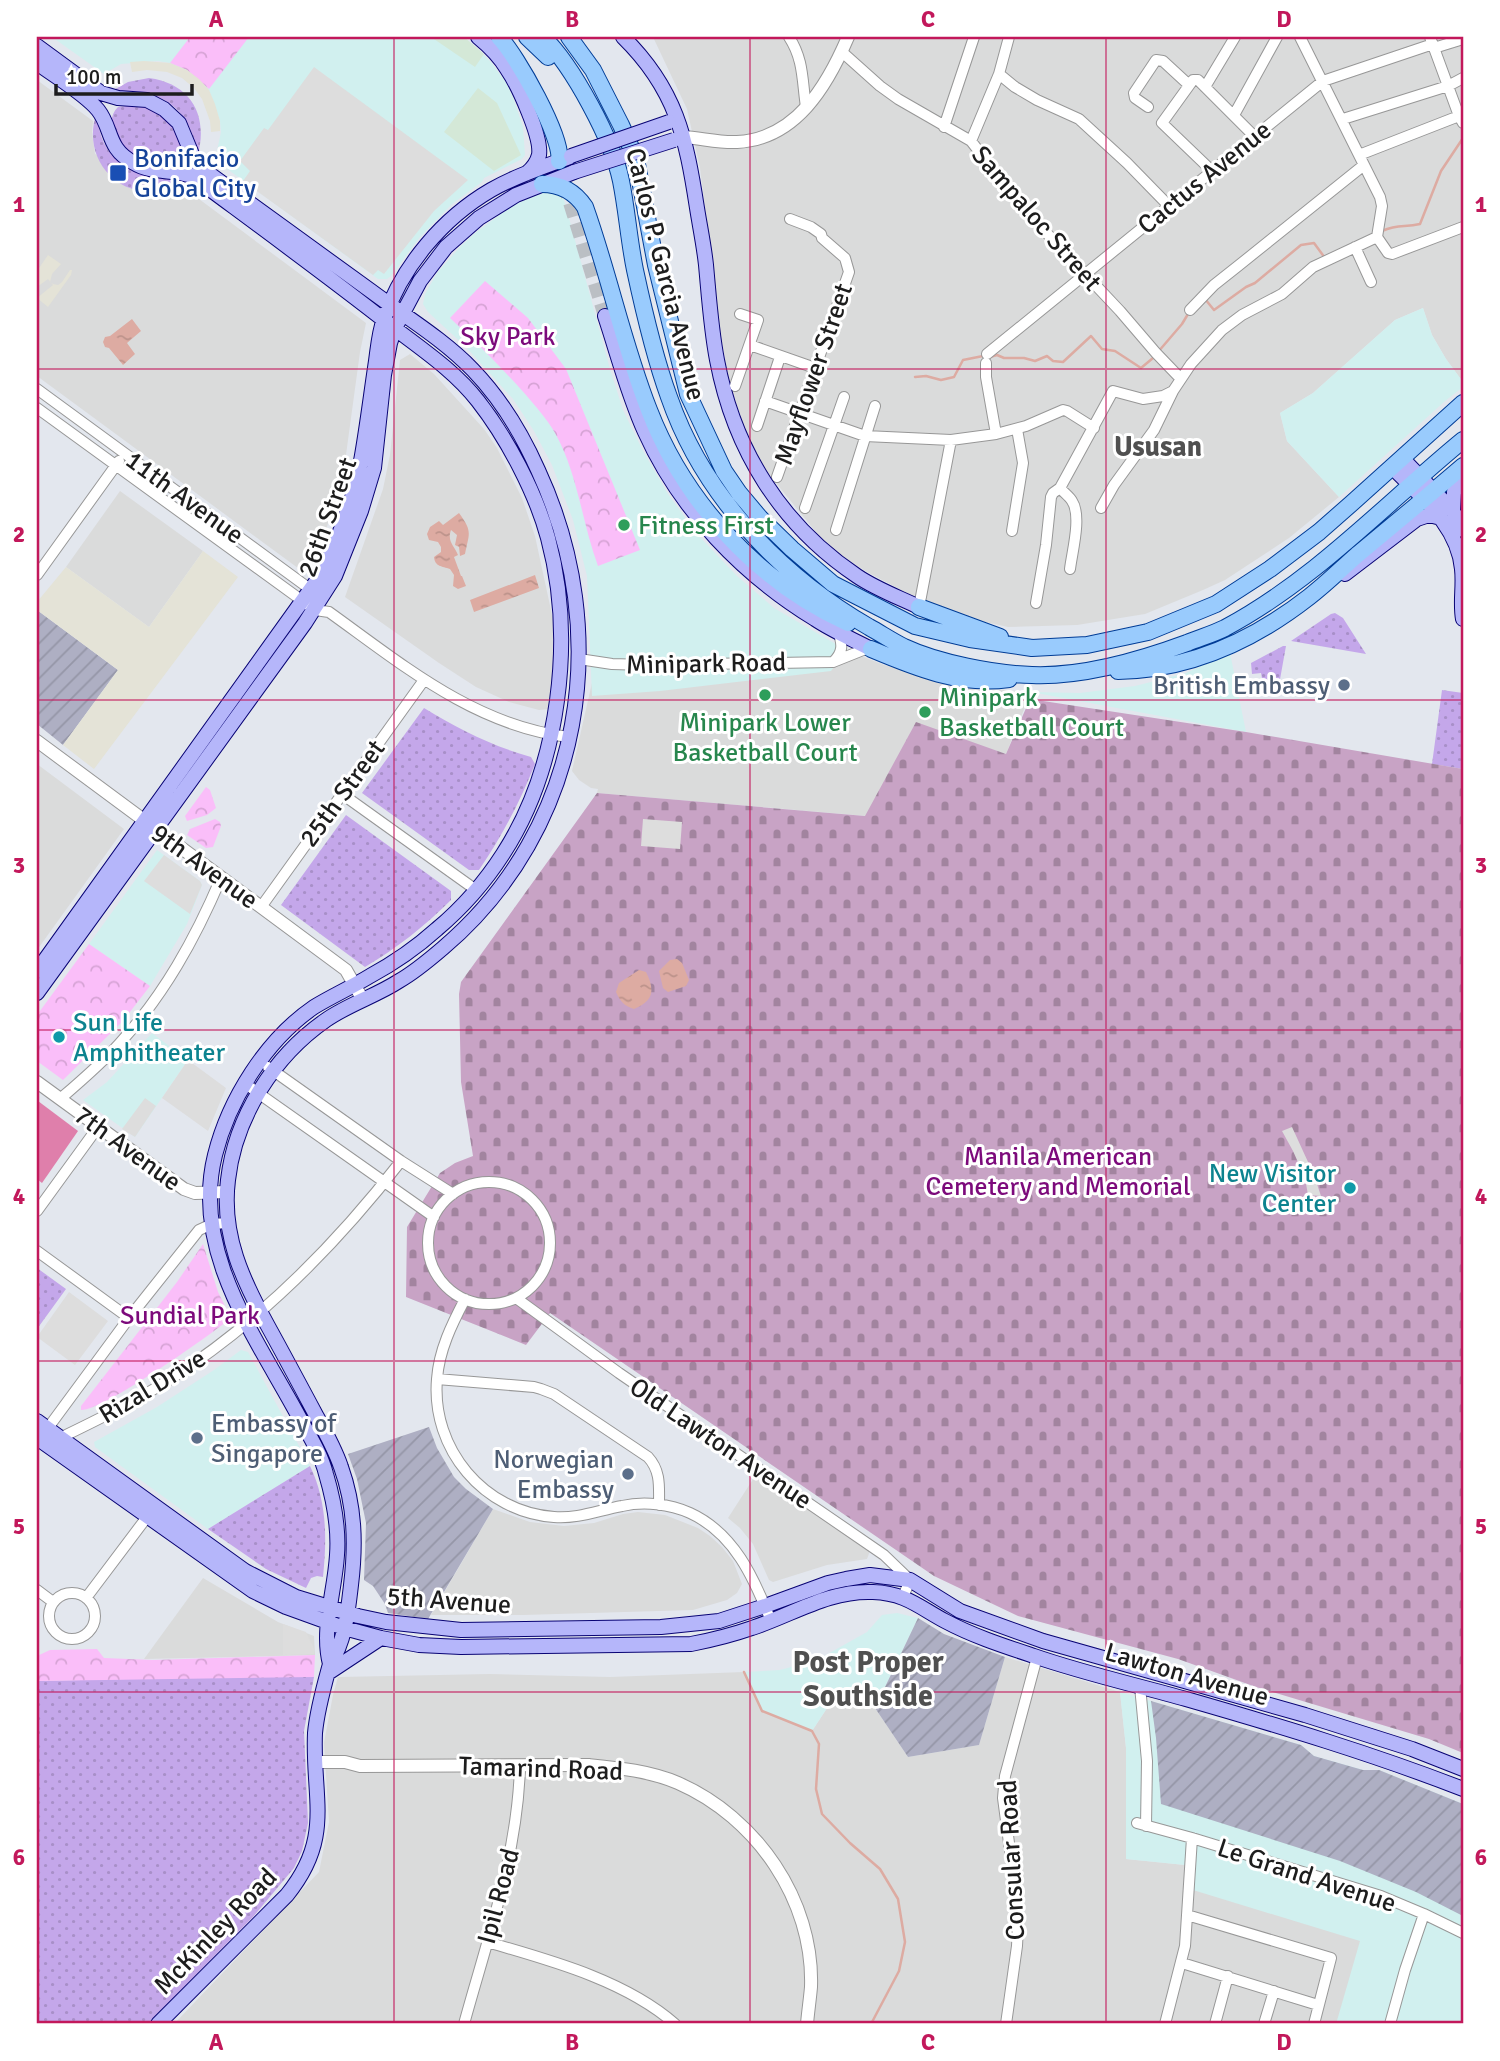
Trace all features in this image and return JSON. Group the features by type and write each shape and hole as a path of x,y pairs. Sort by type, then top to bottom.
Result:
{"main road":[{"path":"478,37 507,67 535,131 539,157 526,174"},
{"path":"499,37 521,68 565,159"},
{"path":"527,37 556,66 599,125"},
{"name":"Carlos P. Garcia Avenue","path":"543,37 565,63 583,91 621,178 635,268 669,398 688,441 708,475 724,501 780,563 824,598 905,648 978,668 1032,676 1094,670 1157,654 1223,629 1287,589 1339,548 1463,440"},
{"name":"Carlos P. Garcia Avenue","path":"569,37 593,69 636,159 656,265 688,394 724,471 739,494 784,541 833,584 915,626 970,639 1032,649 1087,645 1148,632 1216,604 1270,569 1319,532 1463,403"},
{"name":"Carlos P. Garcia Avenue","path":"623,37 640,53 673,104 673,121 690,166 717,360 729,409 750,458 773,497 798,527 832,558 858,578 919,607"},
{"path":"37,46 101,93 147,100 164,109 178,123 187,141 185,157 181,163 167,171 147,169 128,160 114,145 103,118 94,105 37,63"},
{"path":"106,127 114,106 127,98"},
{"name":"26th Street","path":"37,971 150,825 335,576 374,468 389,324 412,264 432,238 452,219 491,190 565,159 673,121"},
{"name":"26th Street","path":"396,309 462,232 497,206 516,195 574,172 679,138"},
{"name":"McKinley Road","path":"158,2024 302,1877 318,1829 316,1723 329,1668 346,1621 355,1554 350,1496 340,1463 243,1280 235,1259 228,1223 227,1192 230,1159 236,1138 258,1093 294,1048 326,1020 400,981 426,963 467,926 501,887 530,844 555,787 576,699 580,634 569,555 551,496 528,447 492,392 471,368 444,344 200,167 187,141"},
{"name":"McKinley Road","path":"167,171 192,176 340,285 458,379 479,402 512,454 536,501 548,539 558,590 561,640 557,698 551,734 535,788 502,856 454,914 415,947 303,1016 282,1036 244,1083 218,1144 211,1176 212,1224 220,1264 248,1324 325,1468 333,1499 337,1524 337,1554 329,1616 329,1668"},
{"path":"542,184 569,191 579,198 585,207 650,413 673,459 700,502 747,554 793,592 824,612 905,648"},
{"path":"605,316 645,432 689,506 716,539 747,570 780,597 816,620 872,649 921,669 974,681 1032,676"},
{"path":"1397,462 1463,530"},
{"path":"1309,597 1463,466"},
{"path":"1463,475 1447,515 1461,559 1463,618"},
{"path":"1077,672 1157,668 1201,657 1248,638 1368,557 1417,519 1429,515 1447,515"},
{"path":"919,607 1032,649"},
{"name":"26th Street","path":"37,993 150,825"},
{"name":"5th Avenue","path":"39,1434 60,1438 244,1571 329,1616"},
{"name":"5th Avenue","path":"39,1434 147,1517 253,1591 286,1607 346,1621 381,1638 419,1645 461,1647 660,1646 713,1640 771,1621 810,1604 847,1594 870,1592 903,1597"},
{"name":"5th Avenue","path":"346,1621 386,1622 460,1630 661,1627 719,1620 828,1583 870,1575 910,1580"},
{"name":"Lawton Avenue","path":"910,1580 960,1611 1030,1637 1305,1715 1412,1749 1463,1769"},
{"name":"Lawton Avenue","path":"903,1597 982,1638 1037,1657 1271,1723 1463,1789"},
{"path":"329,1668 381,1638"}],"street":[{"path":"789,37 801,62 806,107"},
{"path":"679,138 730,142 762,139 792,122 817,94 848,37"},
{"path":"944,127 974,37"},
{"path":"971,141 999,74 1009,37"},
{"path":"1205,88 1235,37"},
{"path":"1234,115 1277,37"},
{"path":"1300,37 1380,197 1382,206 1377,237 1388,253 1392,254 1463,227"},
{"name":"Cactus Avenue","path":"996,434 986,377 987,359 1085,274 1323,81 1432,43 1463,39"},
{"path":"1189,310 1214,285 1332,189 1361,160 1461,119 1432,43"},
{"name":"Sampaloc Street","path":"842,52 880,86 971,141 1022,207 1181,379"},
{"path":"1148,107 1135,98 1134,93 1156,60 1163,61 1189,85"},
{"path":"999,74 1037,100 1079,119 1169,206"},
{"path":"1343,119 1448,86 1463,78"},
{"path":"1212,171 1162,123 1193,80 1198,80 1254,136"},
{"name":"Mayflower Street","path":"777,477 849,272 845,258 822,238 821,234 790,219"},
{"path":"1101,508 1114,485 1154,430 1173,391 1203,348 1242,316 1282,294 1313,267 1377,237"},
{"path":"1355,247 1371,282"},
{"path":"735,386 758,320 740,314"},
{"path":"750,345 815,368"},
{"path":"757,426 780,357"},
{"name":"11th Avenue","path":"37,389 125,453 316,602"},
{"path":"1036,603 1051,497 1060,488 1114,390 1143,399 1163,396 1173,391"},
{"path":"804,508 844,397"},
{"path":"765,401 866,436 951,440 1017,429 1063,410 1094,428"},
{"path":"836,530 875,406"},
{"name":"11th Avenue","path":"37,408 424,680 477,711 500,720 569,737"},
{"path":"1012,531 1023,463 1017,429"},
{"path":"919,607 951,440"},
{"path":"37,575 125,453"},
{"path":"1060,488 1072,500 1075,509 1076,528 1070,569"},
{"path":"833,662 839,657 842,646 838,632"},
{"name":"Minipark Road","path":"579,659 646,665 833,662 872,649"},
{"name":"25th Street","path":"261,907 424,680"},
{"name":"9th Avenue","path":"37,741 346,970 363,1000"},
{"path":"342,794 476,890"},
{"path":"60,1099 118,1045 151,1006 200,926 221,878"},
{"path":"260,1061 401,1161 453,1194"},
{"name":"7th Avenue","path":"37,1082 184,1189 195,1193 227,1192"},
{"path":"244,1083 434,1217"},
{"path":"37,1211 98,1127"},
{"name":"Rizal Drive","path":"60,1438 168,1381 248,1324 325,1251 401,1161"},
{"path":"491,1181 519,1189 535,1202 549,1228 550,1238 547,1262 536,1283 516,1298 491,1304 473,1302 456,1295 442,1282 429,1255 429,1236 434,1217 442,1204 453,1194 471,1185 491,1181"},
{"path":"39,1434 199,1230 212,1224 228,1223"},
{"path":"37,1251 129,1318"},
{"name":"Old Lawton Avenue","path":"516,1298 619,1373 877,1550 910,1580"},
{"path":"465,1299 446,1339 437,1379 439,1416 454,1454 465,1471 497,1500 526,1513 556,1517 584,1516 633,1504 659,1505 687,1512 705,1521 724,1536 741,1559 771,1621"},
{"path":"437,1379 534,1387 554,1394 653,1462 659,1474 659,1505"},
{"path":"86,1598 147,1517"},
{"path":"903,1597 910,1580"},
{"path":"37,1590 53,1602"},
{"path":"73,1593 86,1598 94,1611 95,1619 88,1633 74,1640 59,1636 50,1624 53,1602 65,1594 73,1593"},
{"name":"Consular Road","path":"1006,2024 1017,1946 1017,1903 1003,1798 1005,1776 1037,1657"},
{"name":"Le Grand Avenue","path":"1140,1686 1147,1753 1141,1825 1381,1896 1463,1933"},
{"name":"Tamarind Road","path":"317,1766 346,1769 360,1766 520,1765 623,1768 677,1783 717,1804 744,1826 765,1850 786,1882 803,1927 809,1959 811,1986 807,2024"},
{"name":"Ipil Road","path":"464,2024 513,1841 520,1798 520,1765"},
{"path":"1165,2024 1185,1946 1192,1838"},
{"path":"1187,1914 1331,1958 1314,2024"},
{"path":"1390,2024 1424,1914"},
{"path":"487,1942 548,1960 624,1990 675,2024"},
{"path":"1182,1963 1318,2005"},
{"path":"1214,2024 1228,1976"},
{"path":"1264,2024 1273,1991"}],"shaded area":[{"path":"52,37 464,37 491,62 507,84 523,127 525,155 484,178 452,204 420,237 391,276 378,279 215,160 221,132 209,90 170,63 158,61 121,64 104,74"},
{"path":"431,37 464,37 484,54 475,67"},
{"path":"653,37 1463,37 1463,382 1432,335 1423,308 1395,320 1313,393 1280,413 1287,441 1339,497 1289,538 1225,580 1145,614 1077,625 1008,627 945,613 867,572 828,547 755,457 733,404 721,337 700,168 687,109"},
{"path":"130,62 170,63 199,79 209,90 215,104 220,131 211,132 202,99 182,78 167,72 132,72"},
{"path":"314,67 468,180 434,211 384,274 378,270 373,275 243,181 250,171 240,161 264,128 268,130"},
{"path":"149,78 177,87 194,105 201,129 197,158 188,125 170,104 143,93 110,92 128,82"},
{"path":"37,80 93,121 95,154 167,186 176,182 366,323 345,462 325,534 312,567 307,570 302,571 37,376"},
{"path":"478,88 497,103 521,155 494,171 444,132"},
{"path":"134,105 153,111 170,123 180,140 179,160 166,165 153,164 139,159 118,140 112,117 118,107"},
{"path":"97,112 104,144 122,164 149,175 181,178 163,188 145,191 128,188 114,179 102,166 95,150 93,132"},
{"path":"555,191 563,197 623,410 643,451 668,494 697,534 737,576 774,608 846,650 831,671 660,691 592,696 587,576 573,520 552,465 513,399 423,304 425,294 437,273 475,233 513,205 542,193"},
{"path":"48,255 61,264 52,274 50,282 48,279 37,287 37,271"},
{"path":"72,270 48,307 37,298 53,285 51,283 58,285"},
{"path":"1423,308 1432,335 1463,382 1463,387 1339,497 1287,441 1280,413 1313,393 1395,320"},
{"path":"410,354 434,374 484,429 497,448 522,498 535,536 554,624 556,662 549,709 539,710 509,702 476,687 345,597 383,489 390,455 400,360"},
{"path":"120,491 203,551 149,627 66,567"},
{"path":"203,551 238,577 94,769 63,745 118,670 37,610 37,602 66,567 149,627"},
{"path":"37,610 118,670 63,745 37,724"},
{"path":"1335,613 1343,618 1366,654 1291,641 1331,614"},
{"path":"1286,646 1277,696 1265,694 1261,673 1252,674 1251,663"},
{"path":"846,650 884,665 978,688 1031,692 1006,754 915,724 866,816 597,793 598,789 579,780 572,771 594,674"},
{"path":"1230,653 1246,732 1031,692 1080,693 1135,686 1186,673"},
{"path":"1442,690 1463,693 1463,769 1432,764"},
{"path":"424,708 476,736 531,757 535,764 510,818 479,870 469,870 362,793"},
{"path":"37,764 124,829 37,950"},
{"path":"346,815 451,891 451,900 431,919 365,967 281,905"},
{"path":"643,819 682,822 680,849 641,846"},
{"path":"157,850 202,885 187,924 150,986 89,944"},
{"path":"164,855 202,885 190,914 144,881"},
{"path":"152,1033 188,1060 135,1137 83,1100 107,1082"},
{"path":"188,1060 226,1088 208,1131 162,1098"},
{"path":"145,1098 156,1106 135,1137 122,1129"},
{"path":"38,1101 78,1131 42,1183 37,1179"},
{"path":"1292,1127 1321,1196 1308,1195 1305,1178 1282,1131"},
{"path":"37,1268 66,1289 37,1329"},
{"path":"69,1292 108,1321 75,1365 37,1337"},
{"name":"Embassy of Singapore","path":"241,1350 248,1352 310,1466 208,1529 95,1447 94,1442 157,1407"},
{"path":"429,1427 437,1448 454,1477 493,1509 428,1619 388,1613 373,1586 364,1580 366,1523 357,1479 348,1454"},
{"path":"310,1466 323,1506 325,1549 323,1577 311,1578 306,1588 266,1569 208,1529"},
{"path":"757,1473 871,1548 867,1559 827,1565 773,1582 769,1580 753,1544 728,1518"},
{"path":"493,1509 530,1522 564,1526 594,1523 638,1512 665,1515 698,1528 710,1536 733,1561 742,1584 737,1593 727,1600 693,1610 431,1615"},
{"path":"203,1578 278,1622 314,1636 315,1655 144,1659"},
{"path":"897,1613 918,1618 875,1708 833,1699 812,1731 762,1711 744,1672 780,1670 817,1660 867,1632 882,1615"},
{"path":"918,1618 944,1634 1005,1657 979,1745 908,1757 875,1708"},
{"path":"283,1624 306,1632 314,1654 283,1655"},
{"path":"1005,1657 1120,1692 1126,1748 1126,1859 1195,1866 1379,1917 1370,2024 174,2024 319,1872 329,1822 324,1743 338,1677 490,1674 610,1677 744,1672 748,1681 812,1731 833,1699 875,1708 908,1757 979,1745"},
{"path":"314,1677 304,1731 308,1823 302,1851 294,1868 253,1917 147,2024 37,2024 37,1681"},
{"path":"1120,1692 1301,1745 1314,1756 1363,1770 1379,1770 1463,1804 1463,2024 1336,2024 1360,1941 1193,1890 1195,1866 1126,1859 1126,1748"},
{"path":"1151,1701 1301,1745 1314,1756 1363,1770 1379,1770 1463,1804 1463,1916 1416,1892 1340,1861 1161,1804"}],"green space":[{"path":"190,37 249,37 209,89 187,70 170,63"},
{"name":"Sky Park","path":"485,281 528,318 566,369 640,550 598,566 569,465 555,433 517,385 450,318"},
{"name":"Manila American Cemetery and Memorial","path":"1030,699 1463,769 1463,1753 1429,1739 1256,1687 1178,1659 1018,1616 934,1576 550,1313 526,1345 406,1297 407,1227 440,1173 473,1156 461,1082 461,982 597,793 865,816 916,722 1006,754"},
{"path":"206,787 210,790 216,808 207,815 187,821 185,816"},
{"path":"215,819 221,826 213,847 206,848 187,835 190,829"},
{"path":"89,944 150,986 123,1021 63,1080 37,1061 37,1015"},
{"name":"Sundial Park","path":"203,1244 218,1292 231,1318 180,1355 111,1399 81,1410 81,1406"},
{"path":"97,1649 104,1658 153,1660 315,1655 314,1677 37,1681 37,1656 50,1650"}],"water":[{"path":"132,319 141,331 127,343 135,354 123,365 103,342 105,337"},
{"path":"459,513 469,533 465,554 460,556 459,547 455,545 457,535 451,530 450,534 450,541 458,555 454,557 466,586 458,589 453,586 454,575 450,569 436,563 434,557 441,552 441,547 438,542 429,540 427,534 430,527 439,521 443,525"},
{"path":"535,575 539,588 474,612 470,600"},
{"path":"677,959 682,963 689,980 686,986 668,992 663,988 659,971 670,960"},
{"path":"639,970 646,972 651,984 651,994 646,1002 634,1009 623,1003 616,992 619,983"}],"waterway":[{"path":"1382,231 1420,224 1441,171 1463,138"},
{"path":"1205,299 1214,310 1255,283 1301,245 1314,243 1325,258"},
{"path":"1158,352 1188,314"},
{"path":"990,357 997,355 1035,361 1047,356 1053,361 1063,362 1091,336 1102,349 1115,351 1141,368 1153,358"},
{"path":"915,377 926,376 941,380 954,377 963,360 983,356"},
{"path":"744,1672 762,1711 812,1731 819,1744 816,1789 822,1814 880,1869 898,1899 905,1942 899,1971 871,2024"}],"tunnel":[{"path":"564,183 605,316"}],"place":[{"name":"Bonifacio Global City","path":"118,173"},
{"name":"Fitness First","path":"624,525"},
{"name":"British Embassy","path":"1344,685"},
{"name":"Minipark Lower Basketball Court","path":"765,695"},
{"name":"Minipark Basketball Court","path":"925,712"},
{"name":"Sun Life Amphitheater","path":"59,1037"},
{"name":"New Visitor Center","path":"1350,1188"},
{"name":"Embassy of Singapore","path":"197,1438"},
{"name":"Norwegian Embassy","path":"628,1474"}],"district":[{"name":"Ususan","path":"1158,446"},
{"name":"Post Proper Southside","path":"868,1679"}]}
